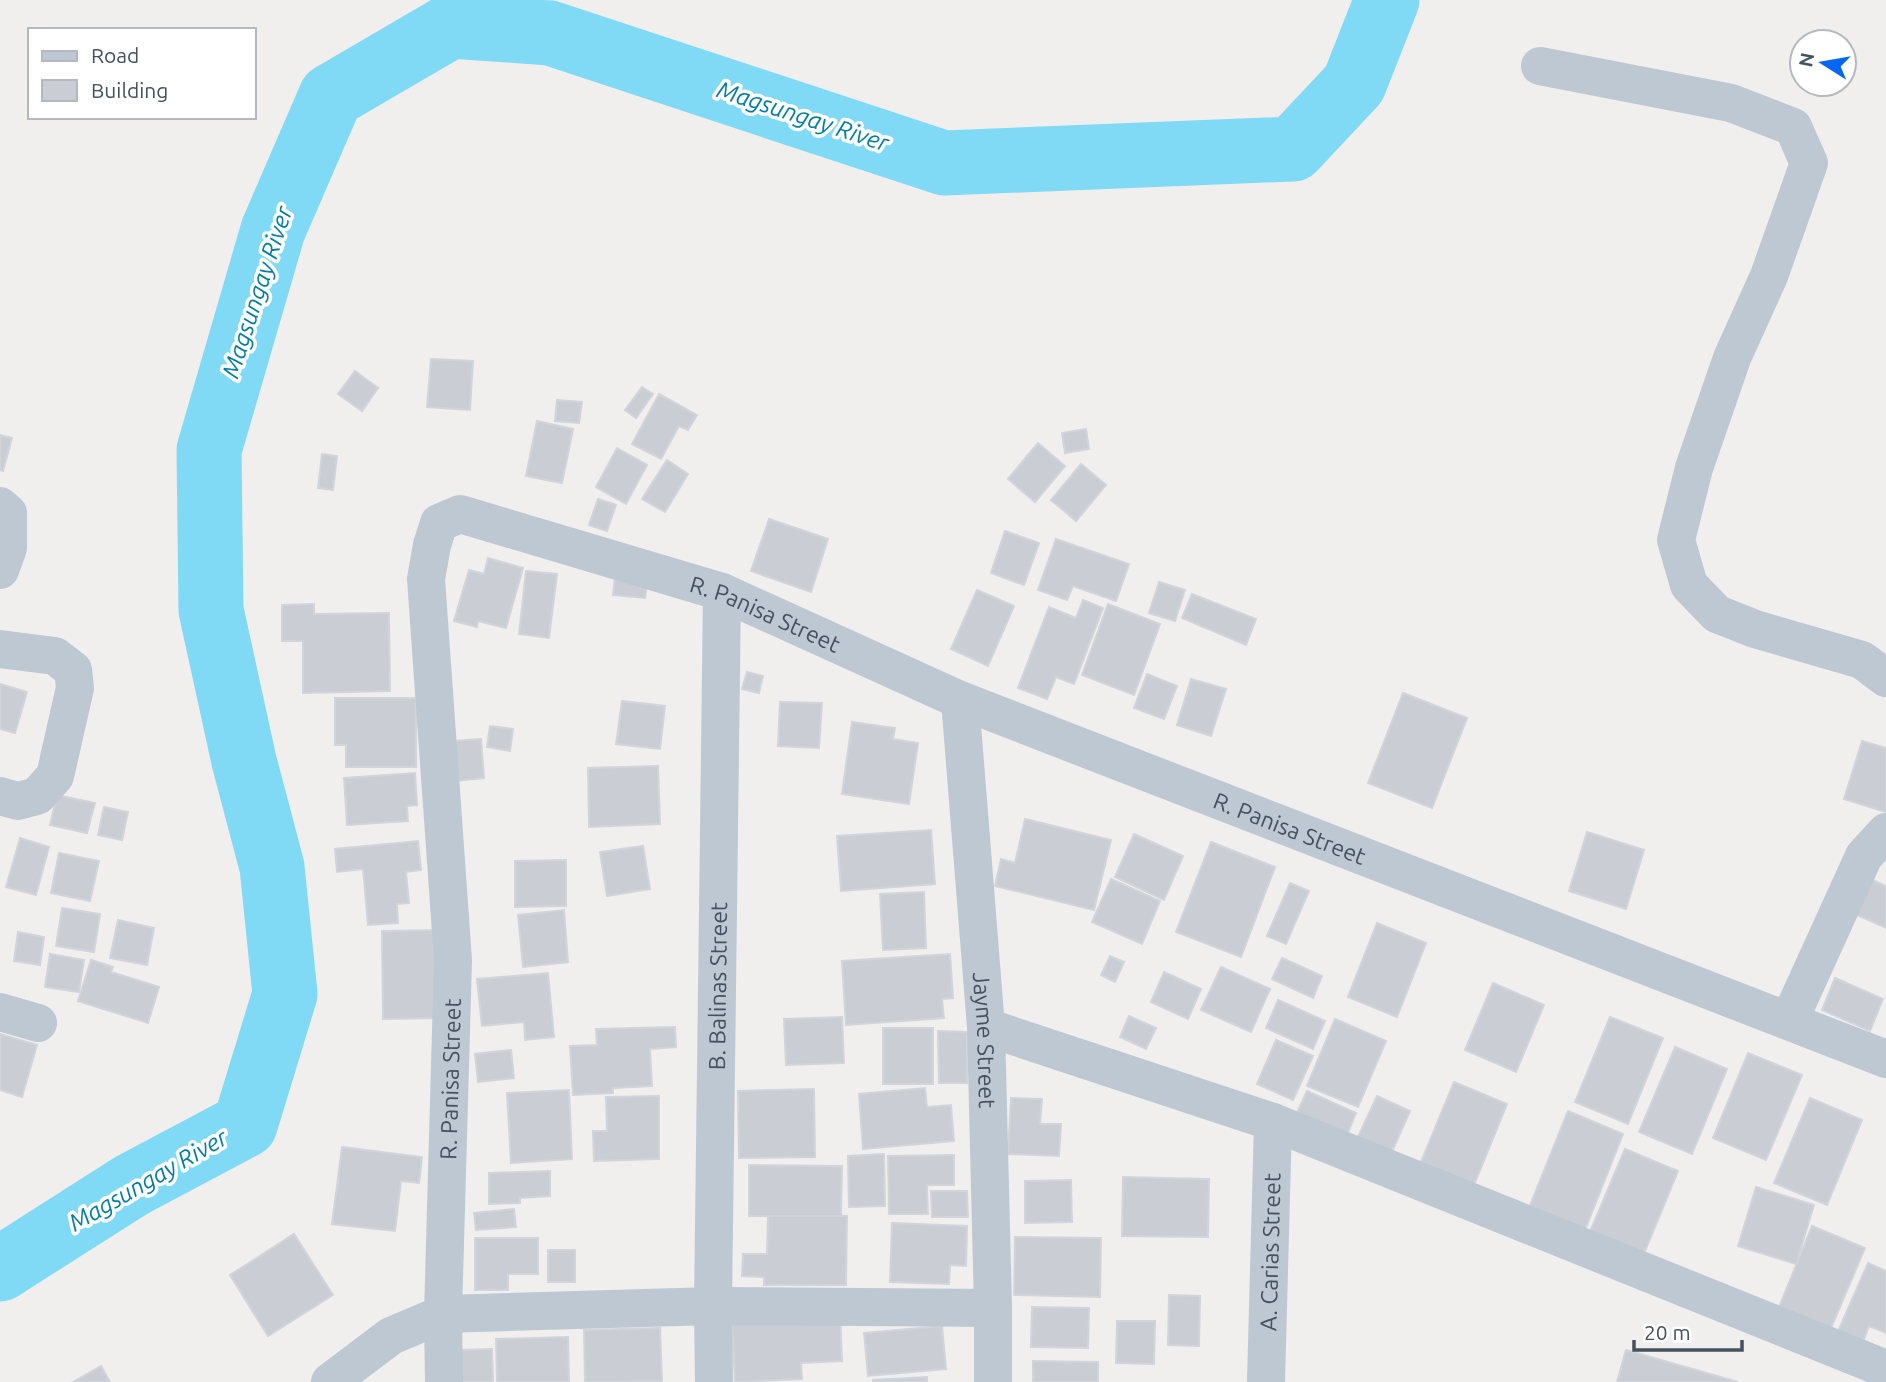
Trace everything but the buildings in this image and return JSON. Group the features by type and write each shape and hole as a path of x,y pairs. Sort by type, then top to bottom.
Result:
{"street":[{"path":"1540,66 1731,103 1793,127 1809,163 1769,276 1732,358 1694,468 1676,540 1689,585 1717,614 1755,629 1861,660 1886,678"},
{"path":"0,506 8,513 8,548 0,570"},
{"name":"R. Panisa Street","path":"444,1382 443,1314 453,960 426,579 439,523 460,514 722,592 960,700 1886,1059"},
{"name":"B. Balinas Street","path":"714,1382 722,592"},
{"path":"0,649 55,656 73,670 75,688 55,776 37,796 18,801 0,796"},
{"name":"Jayme Street","path":"960,700 986,1027 993,1382"},
{"path":"1789,1021 1864,856 1886,832"},
{"path":"0,1012 38,1023"},
{"path":"986,1027 1273,1122 1886,1369"},
{"name":"A. Carias Street","path":"1266,1382 1273,1122"},
{"path":"330,1382 391,1336 443,1314 713,1306 993,1308"}],"waterway":[{"name":"Magsungay River","path":"0,1269 132,1185 245,1125 285,994 272,867 244,761 211,610 209,450 273,230 331,96 451,26 550,33 944,163 1293,149 1354,84 1387,0"}]}
